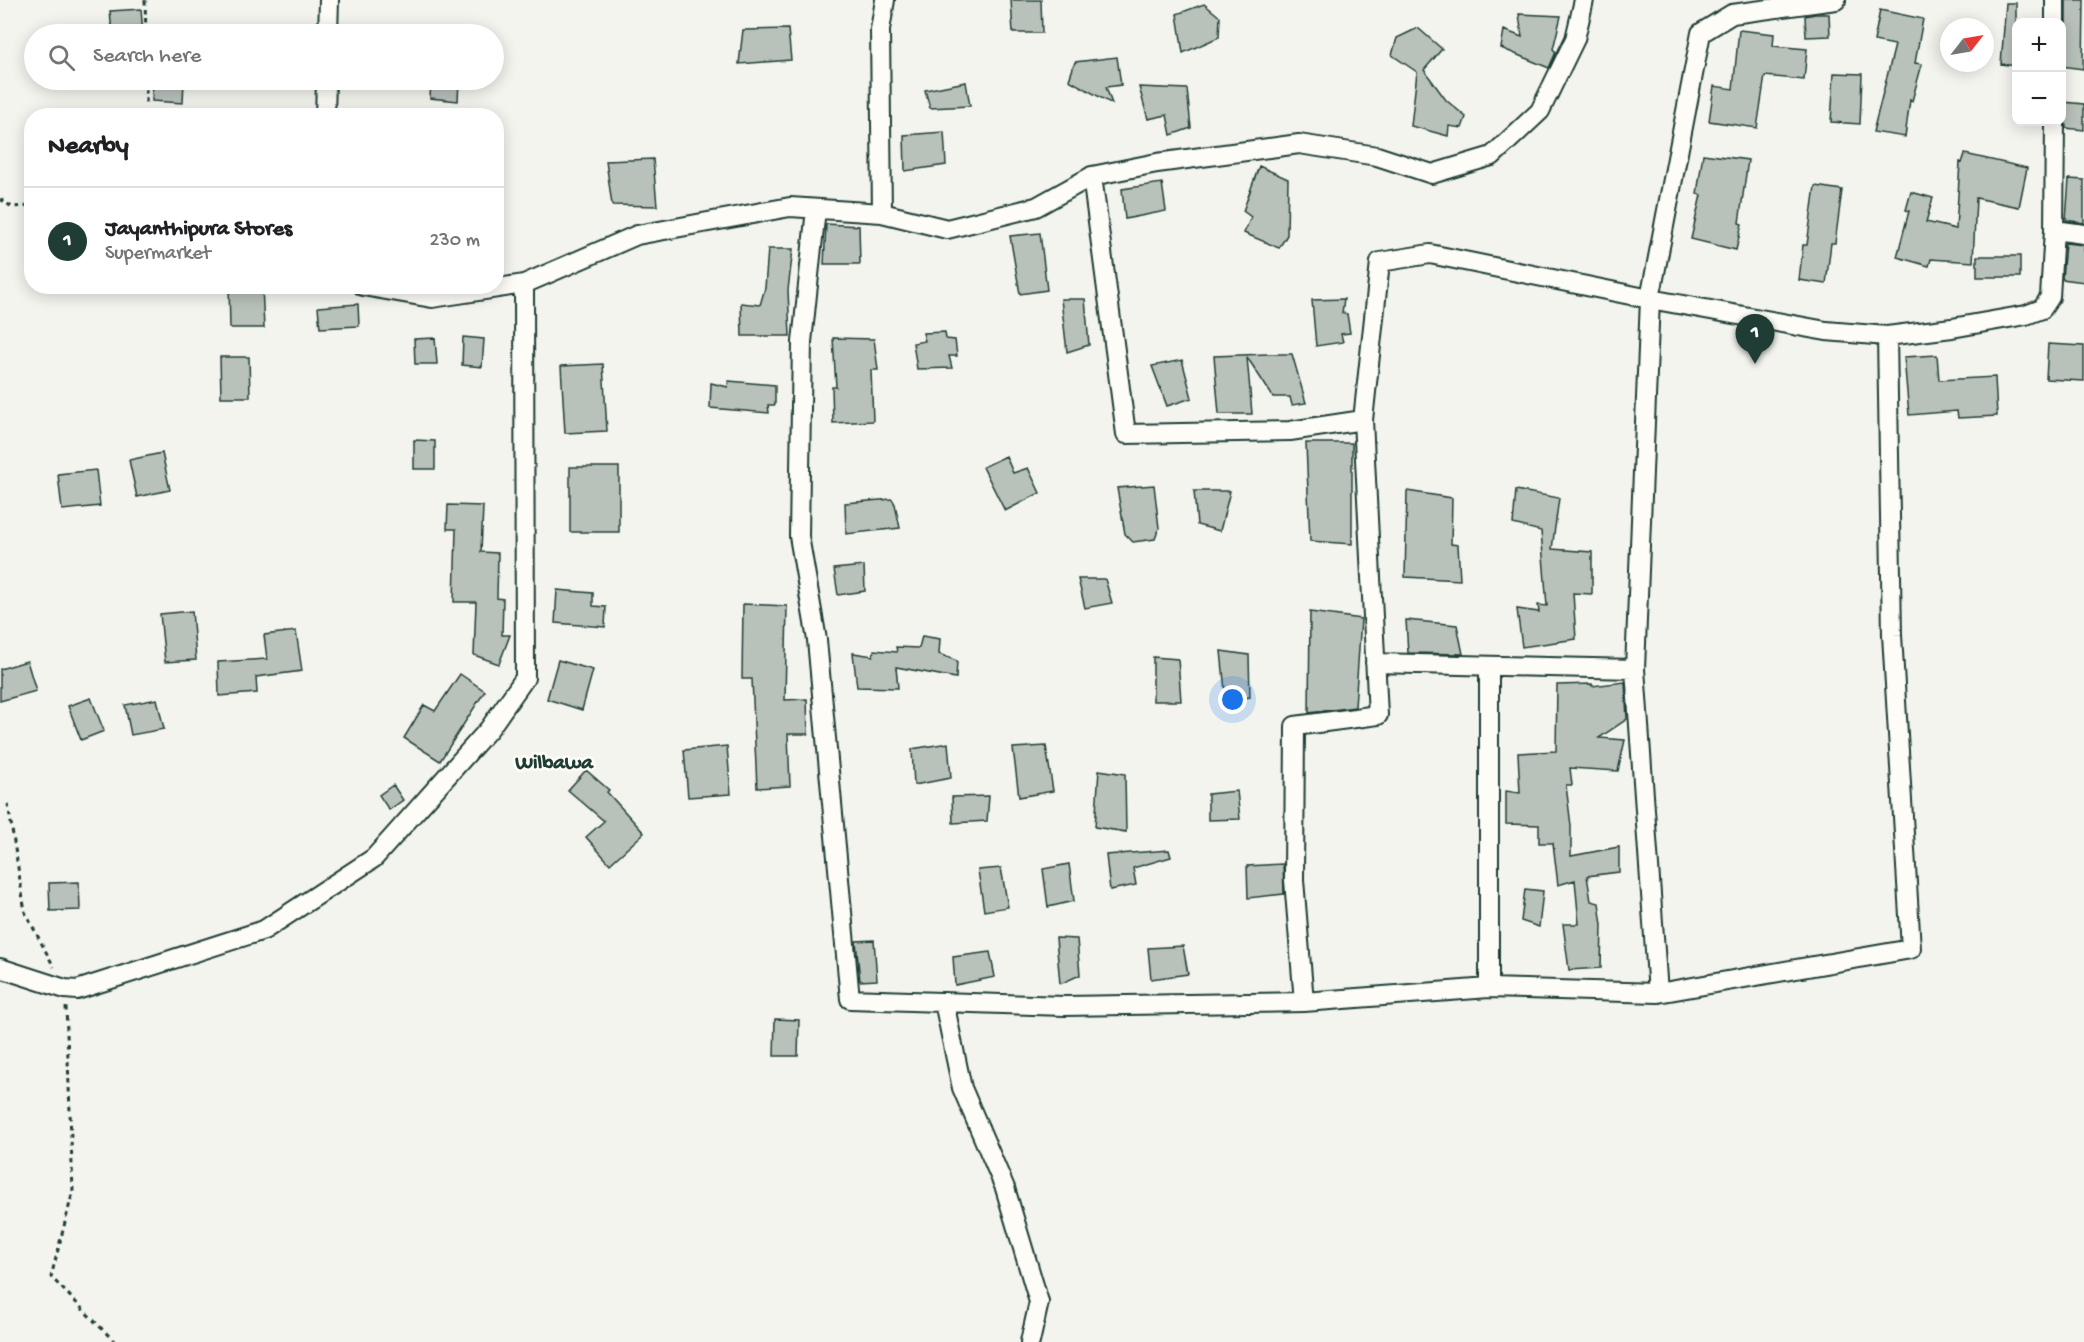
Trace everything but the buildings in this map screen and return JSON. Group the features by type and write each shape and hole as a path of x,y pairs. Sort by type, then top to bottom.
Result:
{"street":[{"path":"328,24 329,0"},
{"path":"882,213 880,30 885,0"},
{"path":"504,287 524,284 637,235 790,207 882,213 947,229 1036,207 1092,176 1157,163 1299,144 1377,156 1432,174 1492,156 1540,111 1575,39 1584,0"},
{"path":"1658,993 1635,669 1650,299 1701,33 1732,14 1836,0"},
{"path":"2055,0 2055,18"},
{"path":"325,108 326,90"},
{"path":"1304,1002 1294,880 1295,726 1378,715 1364,420 1380,262 1430,254 1650,299 1827,331 1887,336 2026,315 2042,309 2050,297 2054,230 2055,126"},
{"path":"1092,176 1126,434 1290,431 1364,420"},
{"path":"816,209 802,342 799,536 817,640 850,999 1065,1006 1304,1002 1489,988 1658,993 1911,949 1892,635 1887,336"},
{"path":"2054,230 2084,234"},
{"path":"0,968 65,989 77,990 264,930 374,858 489,729 525,678 524,284"},
{"path":"409,294 432,298 458,294"},
{"path":"1375,663 1635,669"},
{"path":"1488,666 1489,988"},
{"path":"944,1002 962,1088 1005,1188 1039,1302 1030,1342"}],"path":[{"path":"145,0 146,24"},
{"path":"146,90 146,107"},
{"path":"0,200 12,207 24,206"},
{"path":"8,804 25,912 65,989 73,1191 51,1277 115,1342"}],"place":[{"name":"Jayanthipura Stores","path":"1755,364"}],"district":[{"name":"Wilbawa","path":"554,764"}]}
